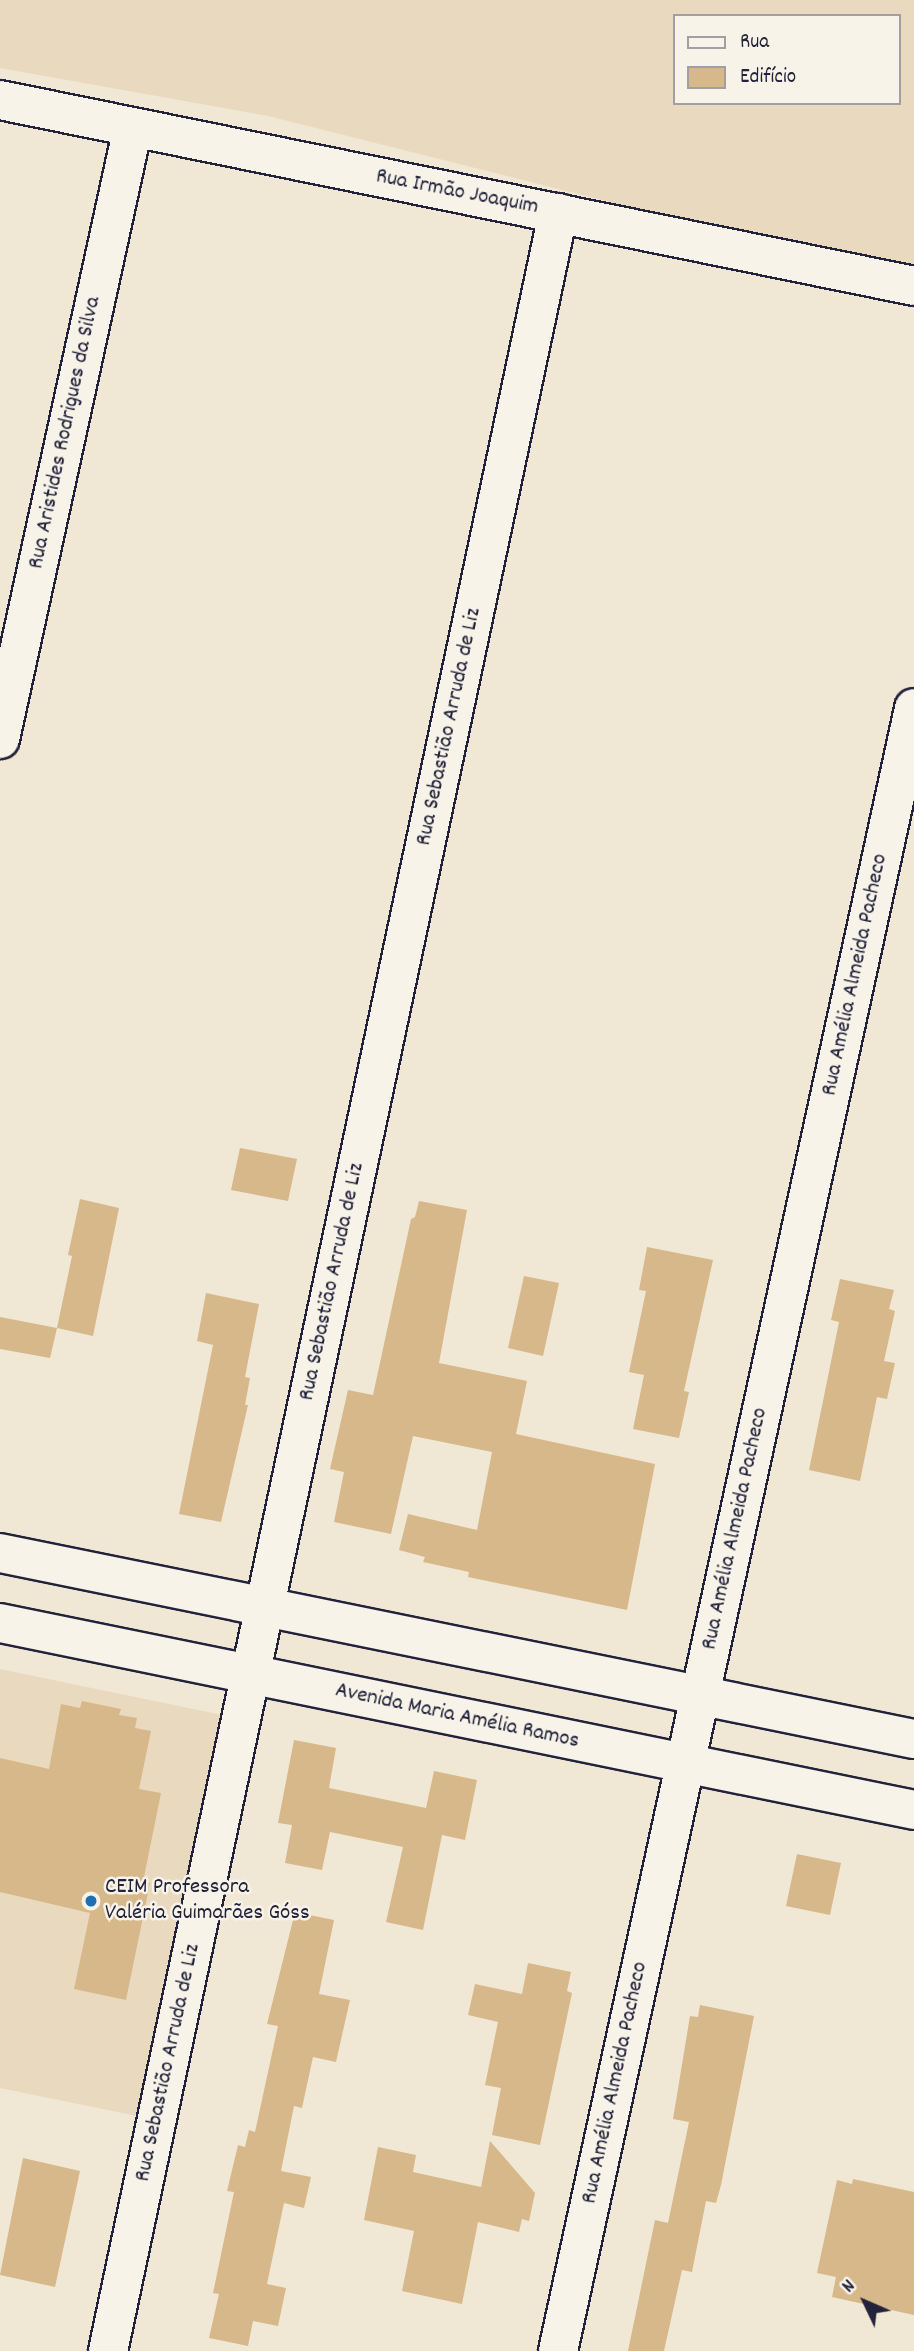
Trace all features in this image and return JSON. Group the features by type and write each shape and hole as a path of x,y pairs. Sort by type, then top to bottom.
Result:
{"street":[{"name":"Rua Irmão Joaquim","path":"0,100 914,286"},
{"name":"Rua Aristides Rodrigues da Silva","path":"0,739 133,127"},
{"name":"Rua Sebastião Arruda de Liz","path":"108,2351 558,213"},
{"name":"Rua Amélia Almeida Pacheco","path":"558,2351 914,708"},
{"path":"0,1553 914,1740"},
{"name":"Avenida Maria Amélia Ramos","path":"0,1623 914,1810"}],"shaded area":[{"path":"0,0 914,0 914,266 726,231 268,116 0,68"},
{"name":"CEIM Professora Valéria Guimarães Góss","path":"0,1669 222,1715 137,2116 0,2088"}],"building":[{"path":"240,1148 297,1159 288,1201 231,1190"},
{"path":"80,1199 119,1208 93,1336 57,1328 72,1256 68,1255"},
{"path":"419,1201 467,1210 439,1363 527,1381 516,1434 655,1464 627,1610 468,1577 469,1572 423,1562 425,1557 399,1550 408,1514 477,1530 492,1452 413,1436 391,1534 334,1522 344,1472 330,1469 348,1390 373,1395 411,1219 415,1217"},
{"path":"647,1247 713,1260 684,1391 689,1392 679,1438 633,1429 644,1375 629,1372 646,1291 639,1290"},
{"path":"524,1276 559,1283 543,1356 508,1348"},
{"path":"840,1279 894,1290 889,1309 895,1311 884,1361 895,1363 887,1399 877,1397 860,1481 809,1470 839,1322 831,1320"},
{"path":"206,1293 259,1304 245,1377 250,1378 245,1405 248,1405 221,1522 179,1514 213,1345 197,1341"},
{"path":"0,1317 57,1328 50,1358 0,1349"},
{"path":"82,1701 121,1709 119,1715 137,1718 135,1728 151,1731 139,1789 161,1793 143,1882 150,1883 126,2000 74,1989 90,1913 0,1892 0,1758 49,1769 61,1704 80,1708"},
{"path":"294,1740 336,1748 329,1788 426,1808 434,1771 477,1780 465,1840 442,1835 423,1930 386,1922 403,1847 330,1832 322,1870 285,1863 292,1825 278,1823"},
{"path":"797,1854 841,1863 830,1915 786,1906"},
{"path":"295,1912 334,1920 319,1994 350,2000 336,2062 313,2057 302,2108 294,2106 281,2171 311,2177 304,2208 284,2203 267,2284 286,2288 278,2326 253,2321 248,2346 209,2338 219,2294 213,2293 234,2192 227,2191 238,2145 245,2147 249,2130 255,2132 278,2026 267,2024"},
{"path":"528,1963 571,1972 567,1991 572,1993 540,2145 492,2135 501,2088 485,2085 498,2022 468,2015 475,1984 522,1994"},
{"path":"700,2005 754,2016 721,2185 716,2203 706,2201 692,2272 682,2270 664,2351 628,2351 655,2220 668,2223 689,2122 673,2119 690,2016 698,2017"},
{"path":"490,2141 535,2193 529,2221 522,2219 519,2232 478,2222 462,2304 402,2291 414,2231 364,2220 378,2147 416,2155 413,2172 481,2187"},
{"path":"23,2158 80,2171 55,2287 0,2275"},
{"path":"853,2179 914,2192 914,2315 832,2297 836,2277 817,2273 837,2180 852,2184"}],"place":[{"name":"CEIM Professora Valéria Guimarães Góss","path":"91,1901"}]}
